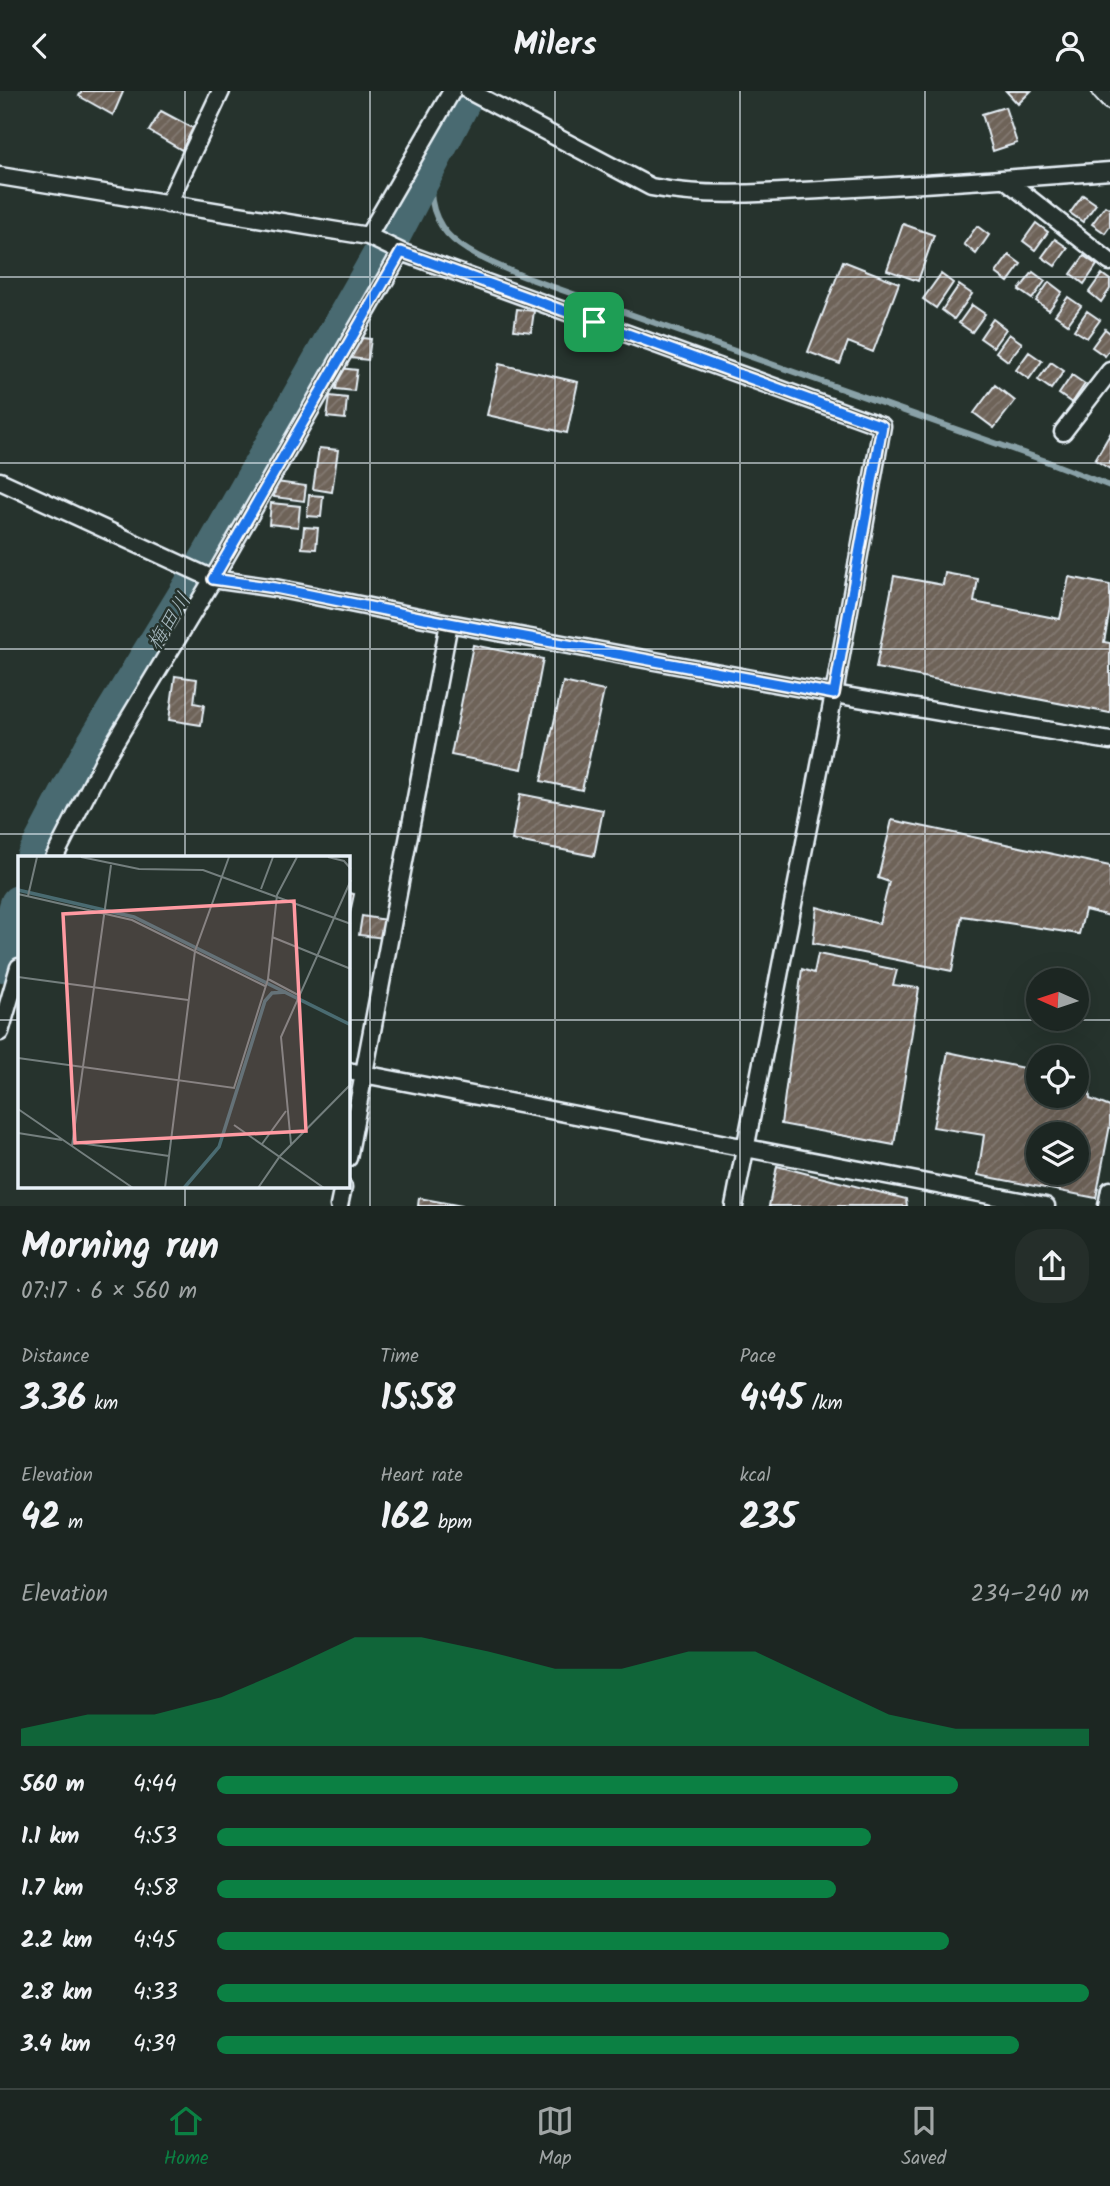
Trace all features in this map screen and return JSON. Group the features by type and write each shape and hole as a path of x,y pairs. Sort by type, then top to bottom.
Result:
{"street":[{"path":"168,204 221,91"},
{"path":"368,236 452,91"},
{"path":"469,91 651,187 678,193 748,194 1006,180 1110,171"},
{"path":"1101,91 1110,101"},
{"path":"0,176 368,236 401,252 882,426 834,694 734,1206"},
{"path":"1006,180 1110,262"},
{"path":"55,856 104,760 213,579 401,252"},
{"path":"1063,432 1110,371"},
{"path":"0,481 213,579 275,588 834,694 1110,741"},
{"path":"350,1137 356,1073 449,623"},
{"path":"0,1032 18,971"},
{"path":"356,1073 1046,1206"},
{"path":"1107,1206 1110,1190"}],"building":[{"path":"82,91 123,92 113,115 79,96"},
{"path":"1006,91 1031,91 1018,104"},
{"path":"1005,107 1017,143 993,151 982,114"},
{"path":"161,111 193,128 182,150 149,131"},
{"path":"1083,195 1096,204 1083,222 1070,213"},
{"path":"1105,206 1110,209 1110,226 1105,233 1092,224"},
{"path":"1036,223 1048,232 1035,250 1023,241"},
{"path":"903,224 934,235 918,281 887,270"},
{"path":"977,226 989,235 976,254 964,244"},
{"path":"1055,239 1068,248 1055,266 1042,257"},
{"path":"1009,255 1021,264 1008,282 996,273"},
{"path":"1084,256 1097,265 1084,284 1071,274"},
{"path":"843,261 899,283 873,352 848,342 840,364 808,352"},
{"path":"1033,272 1045,281 1032,299 1019,290"},
{"path":"941,274 953,283 936,308 923,299"},
{"path":"1102,274 1110,280 1110,289 1101,302 1089,292"},
{"path":"1049,282 1062,292 1049,310 1036,301"},
{"path":"959,285 972,294 954,319 942,310"},
{"path":"1068,297 1081,306 1068,324 1055,315"},
{"path":"972,305 985,314 972,332 959,323"},
{"path":"517,309 534,311 531,332 514,330"},
{"path":"1087,311 1100,320 1087,338 1074,330"},
{"path":"993,319 1006,329 993,347 980,338"},
{"path":"1105,329 1110,333 1110,349 1105,356 1092,347"},
{"path":"1009,334 1022,343 1008,361 996,352"},
{"path":"353,337 371,339 368,360 351,358"},
{"path":"1029,352 1042,361 1029,379 1016,370"},
{"path":"1051,362 1064,371 1051,389 1038,380"},
{"path":"499,364 578,382 567,433 487,415"},
{"path":"339,368 357,370 354,391 336,389"},
{"path":"1072,375 1085,384 1072,403 1059,394"},
{"path":"995,385 1015,401 994,428 974,413"},
{"path":"330,396 347,398 345,419 327,417"},
{"path":"1110,434 1110,469 1095,460"},
{"path":"319,448 338,450 332,492 313,489"},
{"path":"276,482 306,486 304,501 274,497"},
{"path":"309,495 323,496 321,517 307,516"},
{"path":"271,503 300,506 298,527 269,524"},
{"path":"304,527 318,528 316,549 302,548"},
{"path":"945,573 978,579 974,602 1060,619 1069,577 1110,585 1110,609 1104,642 1110,643 1110,713 876,668 894,576 943,585"},
{"path":"473,645 543,659 522,769 451,755"},
{"path":"175,676 197,679 194,703 204,705 201,725 169,720"},
{"path":"563,682 604,691 582,790 541,781"},
{"path":"520,794 603,810 594,856 512,840"},
{"path":"892,820 1110,866 1110,916 1085,910 1079,934 962,916 952,971 813,943 817,907 879,924 889,882 878,878"},
{"path":"350,893 354,894 350,913"},
{"path":"362,916 386,920 384,938 359,935"},
{"path":"818,954 897,970 893,985 919,988 894,1145 781,1124 802,969 814,973"},
{"path":"948,1052 1026,1068 1026,1108 1089,1108 1089,1081 1090,1099 1110,1107 1110,1125 1096,1198 1029,1185 1089,1185 1089,1122 1026,1122 1026,1184 978,1175 984,1135 933,1127"},
{"path":"777,1166 906,1199 907,1206 769,1206"},
{"path":"419,1198 462,1206 418,1206"}],"waterway":[{"name":"梅田川","path":"36,856 92,750 210,557 381,256 467,91"},
{"path":"435,151 431,179 432,202 438,220 448,235 480,257 525,277 1110,486"},
{"name":"梅田川","path":"0,963 18,907"}],"route":[{"path":"401,252 594,322 882,426 834,694 275,588 213,579 401,252"}]}
